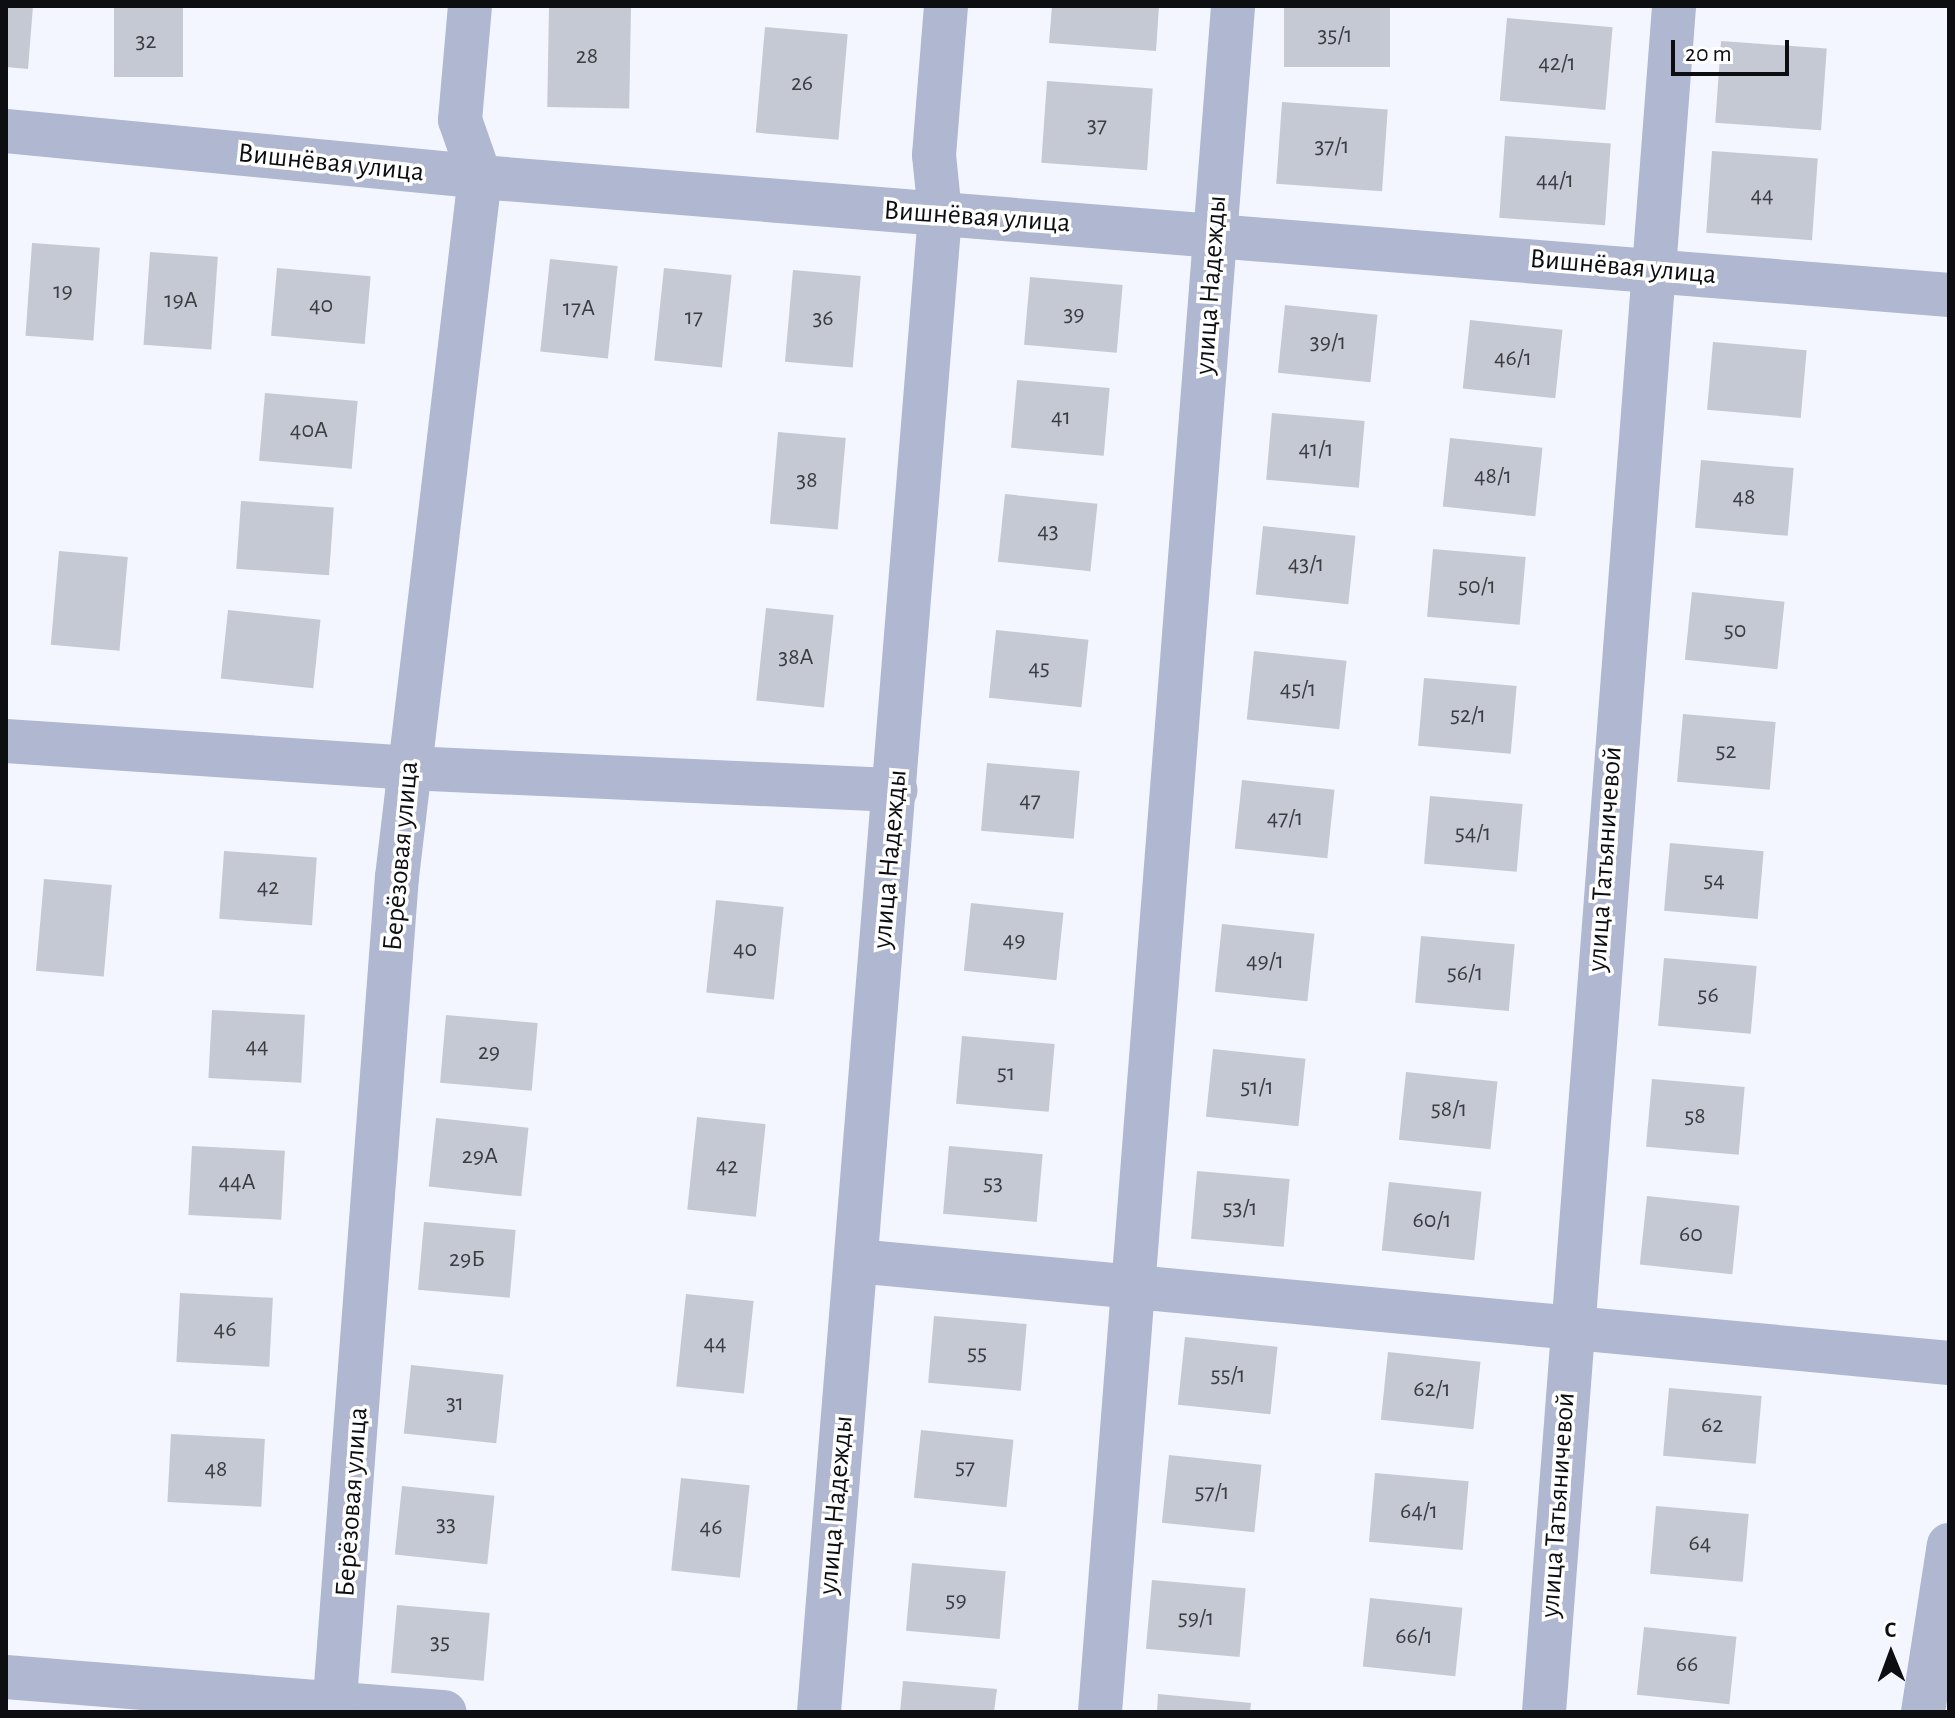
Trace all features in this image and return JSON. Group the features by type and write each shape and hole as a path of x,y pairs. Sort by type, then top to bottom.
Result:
{"street":[{"name":"Берёзовая улица","path":"336,1706 408,768 480,177 460,120 470,6"},
{"name":"улица Надежды","path":"819,1712 896,790 940,214 934,155 946,6"},
{"name":"улица Надежды","path":"1100,1712 1137,1290 1233,6"},
{"name":"улица Татьяничевой","path":"1544,1712 1674,6"},
{"name":"Вишнёвая улица","path":"6,131 480,177 1652,268 1949,295"},
{"path":"6,741 408,768 896,790"},
{"path":"856,1261 1137,1290 1949,1363"},
{"path":"1923,1712 1949,1545"},
{"path":"6,1677 336,1706 445,1712"}],"building":[{"path":"6,6 33,6 28,69 6,67"},
{"path":"114,6 183,6 183,77 114,77"},
{"path":"549,6 631,7 629,108 547,107"},
{"path":"1052,6 1159,6 1156,51 1049,43"},
{"path":"1284,6 1390,6 1390,67 1284,67"},
{"path":"1507,18 1613,27 1605,110 1500,101"},
{"path":"765,27 848,34 838,140 756,133"},
{"path":"1721,41 1827,48 1821,130 1715,123"},
{"path":"1047,81 1153,88 1147,170 1041,163"},
{"path":"1282,102 1388,109 1382,191 1276,184"},
{"path":"1505,136 1611,143 1605,225 1499,218"},
{"path":"1712,151 1818,158 1812,240 1706,233"},
{"path":"32,243 100,248 93,341 26,336"},
{"path":"150,252 218,257 211,350 144,345"},
{"path":"550,259 618,266 608,359 540,351"},
{"path":"277,268 371,276 365,344 271,336"},
{"path":"664,268 732,275 722,368 654,360"},
{"path":"793,270 861,276 853,368 785,362"},
{"path":"1030,277 1123,285 1117,353 1024,345"},
{"path":"1285,305 1377,315 1370,382 1278,373"},
{"path":"1470,320 1562,330 1555,398 1463,389"},
{"path":"1713,342 1807,350 1801,418 1707,410"},
{"path":"1017,380 1110,388 1104,456 1011,448"},
{"path":"265,393 358,401 352,469 259,461"},
{"path":"1272,413 1365,421 1359,488 1266,480"},
{"path":"778,432 846,438 838,530 770,524"},
{"path":"1450,438 1542,448 1535,516 1443,507"},
{"path":"1701,460 1794,468 1788,536 1695,528"},
{"path":"1005,494 1097,504 1090,571 998,562"},
{"path":"241,501 334,507 329,575 236,569"},
{"path":"1263,526 1355,536 1348,604 1256,595"},
{"path":"1433,549 1526,557 1520,625 1427,617"},
{"path":"59,551 128,557 120,651 51,645"},
{"path":"1692,592 1784,602 1777,669 1685,660"},
{"path":"766,608 834,615 824,708 756,700"},
{"path":"228,610 320,620 313,688 221,679"},
{"path":"996,630 1088,640 1081,707 989,698"},
{"path":"1254,651 1346,661 1339,729 1247,720"},
{"path":"1424,678 1517,686 1511,754 1418,746"},
{"path":"1683,714 1776,722 1770,790 1677,782"},
{"path":"987,763 1080,771 1074,839 981,831"},
{"path":"1242,780 1334,790 1327,858 1235,849"},
{"path":"1430,796 1523,804 1517,872 1424,864"},
{"path":"1670,843 1764,851 1758,919 1664,911"},
{"path":"224,851 317,857 312,925 219,919"},
{"path":"44,879 112,885 104,977 36,971"},
{"path":"716,900 784,907 774,1000 706,992"},
{"path":"971,903 1063,913 1056,980 964,971"},
{"path":"1222,924 1314,934 1307,1001 1215,992"},
{"path":"1421,936 1515,944 1509,1011 1415,1003"},
{"path":"1664,958 1757,966 1751,1034 1658,1026"},
{"path":"212,1010 305,1015 301,1083 208,1078"},
{"path":"446,1015 538,1023 532,1091 440,1083"},
{"path":"962,1036 1055,1044 1049,1112 956,1104"},
{"path":"1213,1049 1305,1059 1298,1126 1206,1117"},
{"path":"1406,1072 1497,1082 1490,1149 1399,1140"},
{"path":"1652,1079 1745,1087 1739,1155 1646,1147"},
{"path":"697,1117 766,1124 756,1217 687,1209"},
{"path":"436,1118 528,1128 521,1196 429,1187"},
{"path":"192,1146 285,1151 281,1220 188,1215"},
{"path":"949,1146 1043,1154 1037,1222 943,1214"},
{"path":"1197,1171 1290,1179 1284,1247 1191,1239"},
{"path":"1389,1182 1481,1192 1474,1260 1382,1251"},
{"path":"1647,1196 1739,1206 1732,1274 1640,1265"},
{"path":"424,1222 516,1230 510,1298 418,1290"},
{"path":"180,1293 273,1298 269,1367 176,1362"},
{"path":"686,1294 754,1301 744,1394 676,1386"},
{"path":"934,1316 1027,1324 1021,1391 928,1383"},
{"path":"1185,1337 1277,1347 1270,1414 1178,1405"},
{"path":"1388,1352 1480,1362 1473,1429 1381,1420"},
{"path":"411,1365 503,1375 496,1443 404,1434"},
{"path":"1669,1388 1762,1396 1756,1464 1663,1456"},
{"path":"921,1430 1013,1440 1006,1507 914,1498"},
{"path":"171,1434 265,1439 261,1507 167,1502"},
{"path":"1169,1455 1261,1465 1254,1532 1162,1523"},
{"path":"1375,1473 1469,1481 1463,1550 1369,1542"},
{"path":"681,1478 750,1485 740,1578 671,1570"},
{"path":"402,1486 494,1496 487,1564 395,1555"},
{"path":"1656,1506 1749,1514 1743,1582 1650,1574"},
{"path":"912,1563 1006,1571 1000,1639 906,1631"},
{"path":"1152,1580 1246,1588 1240,1657 1146,1649"},
{"path":"1370,1598 1462,1608 1455,1676 1363,1667"},
{"path":"397,1605 490,1613 484,1681 391,1673"},
{"path":"1644,1627 1736,1637 1729,1704 1637,1695"},
{"path":"903,1681 997,1689 994,1712 900,1712"},
{"path":"1158,1694 1251,1703 1250,1712 1157,1712"}]}
